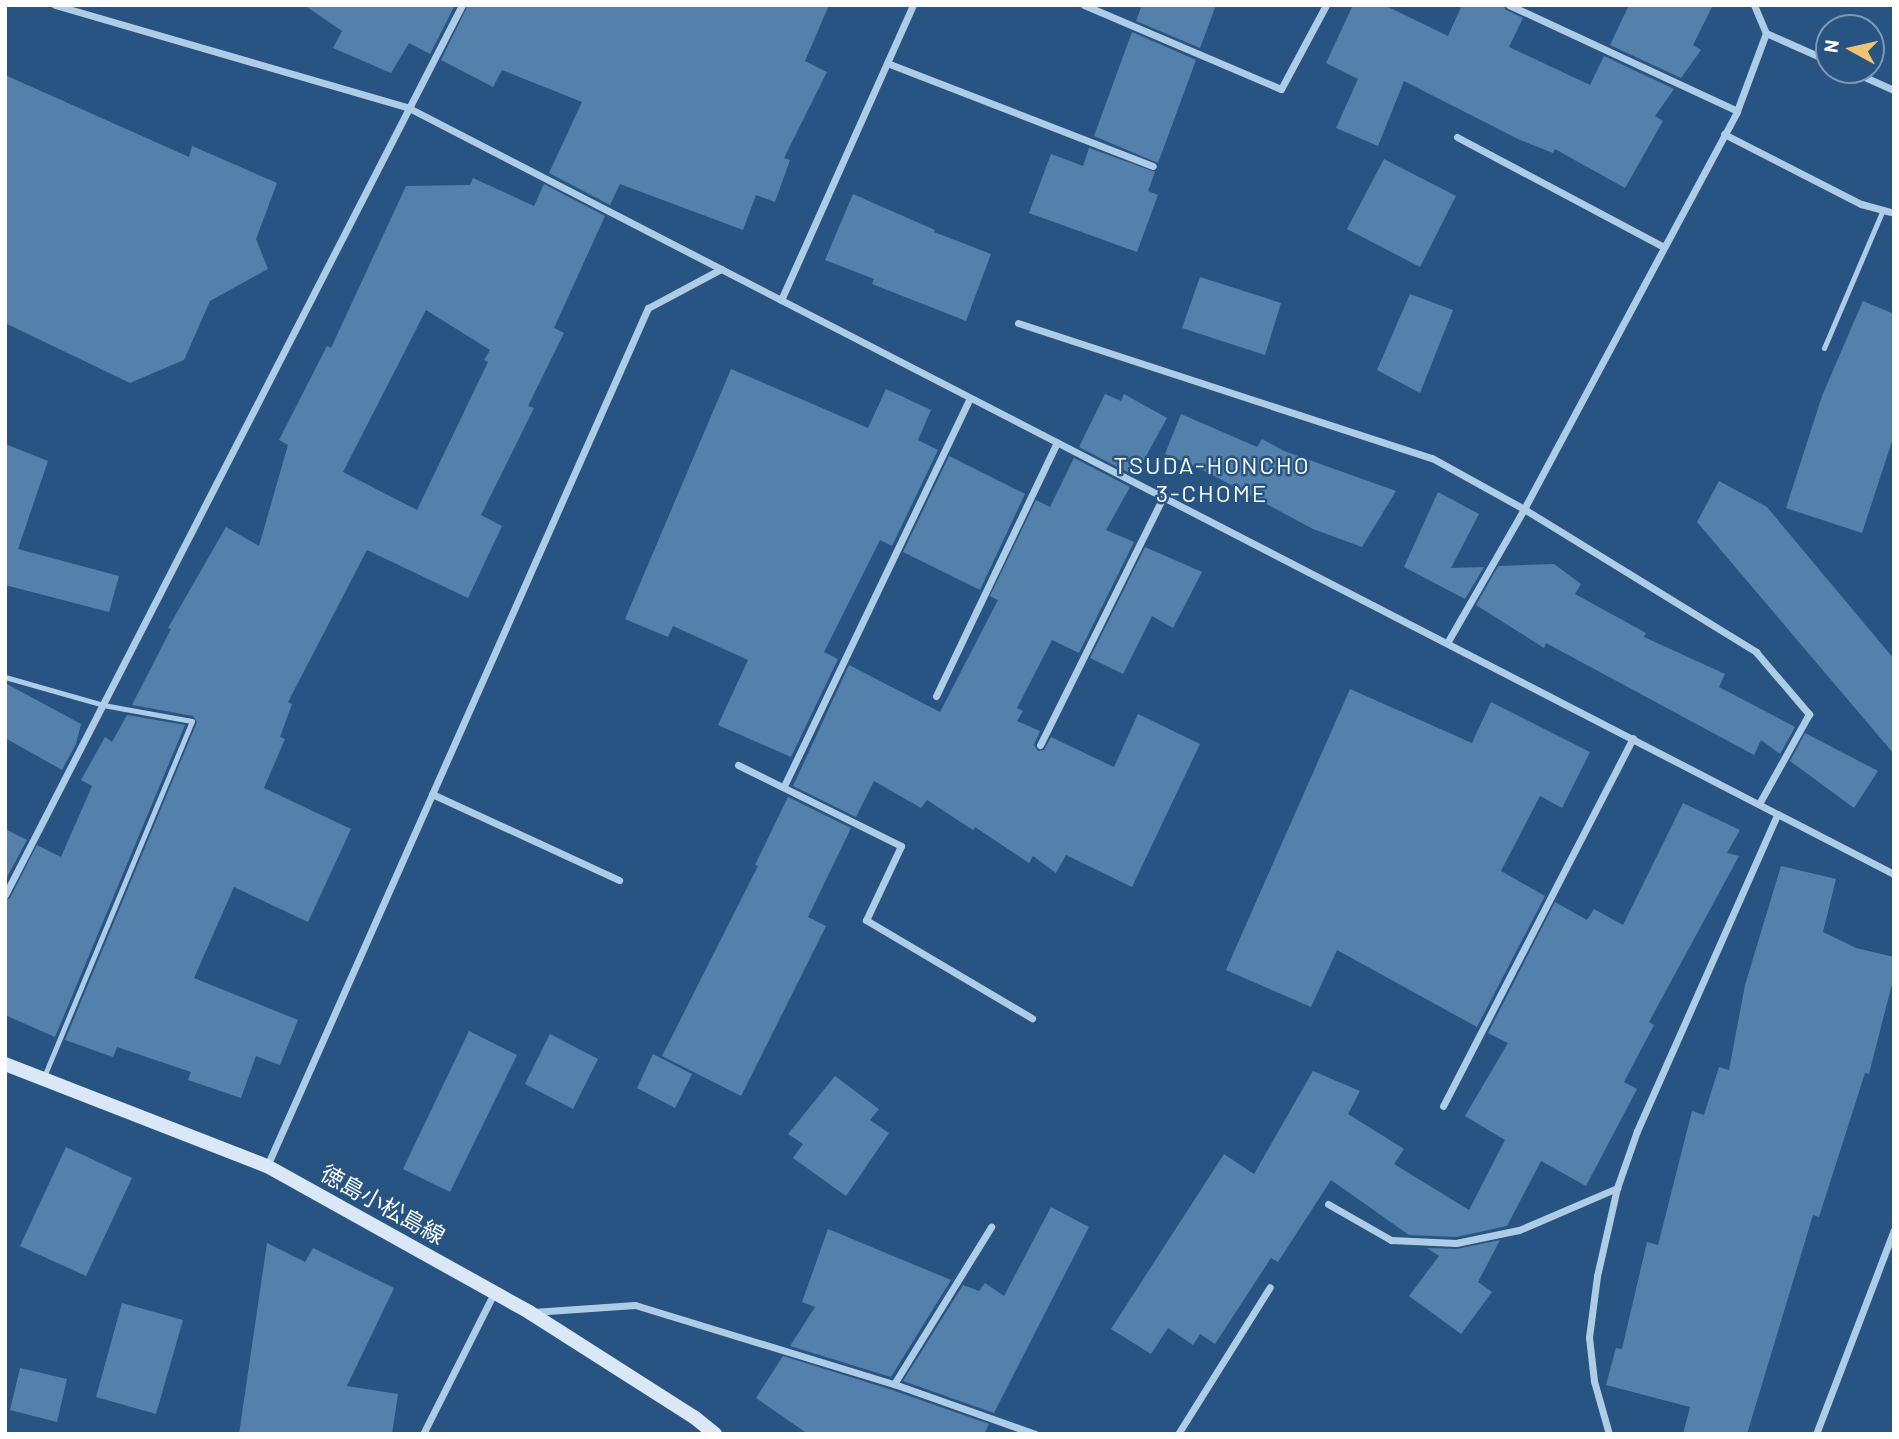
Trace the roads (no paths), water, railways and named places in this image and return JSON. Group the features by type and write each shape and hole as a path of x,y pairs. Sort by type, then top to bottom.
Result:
{"main road":[{"name":"徳島小松島線","path":"5,1064 267,1166 529,1312 694,1417 715,1434"}],"street":[{"path":"55,5 409,108 1894,874"},
{"path":"5,895 462,5"},
{"path":"781,300 913,5"},
{"path":"1084,5 1281,89 1326,5"},
{"path":"1509,5 1737,111"},
{"path":"1754,5 1766,33 1815,55"},
{"path":"1447,643 1524,509 1737,111 1766,33"},
{"path":"887,63 1153,166"},
{"path":"1724,134 1850,199 1894,213"},
{"path":"1457,137 1664,247"},
{"path":"267,1166 648,307 721,269"},
{"path":"1018,323 1432,458 1524,509 1756,652 1809,713 1759,804"},
{"path":"784,786 970,398"},
{"path":"936,696 1057,442"},
{"path":"1040,745 1163,497"},
{"path":"1443,1106 1633,738"},
{"path":"738,765 901,846 866,920 1032,1018"},
{"path":"432,794 619,880"},
{"path":"1609,1434 1594,1381 1589,1337 1597,1276 1617,1188 1637,1131 1777,815"},
{"path":"1328,1204 1391,1240 1456,1242 1519,1230 1617,1188"},
{"path":"894,1384 991,1227"},
{"path":"1816,1434 1894,1230"},
{"path":"1178,1434 1270,1287"},
{"path":"423,1434 494,1292"},
{"path":"529,1312 635,1305 894,1384 1035,1434"}],"lane":[{"path":"1824,348 1883,210"},
{"path":"5,677 103,705 192,721 44,1078"}],"district":[{"name":"TSUDA-HONCHO 3-CHOME","path":"1212,479"}]}
